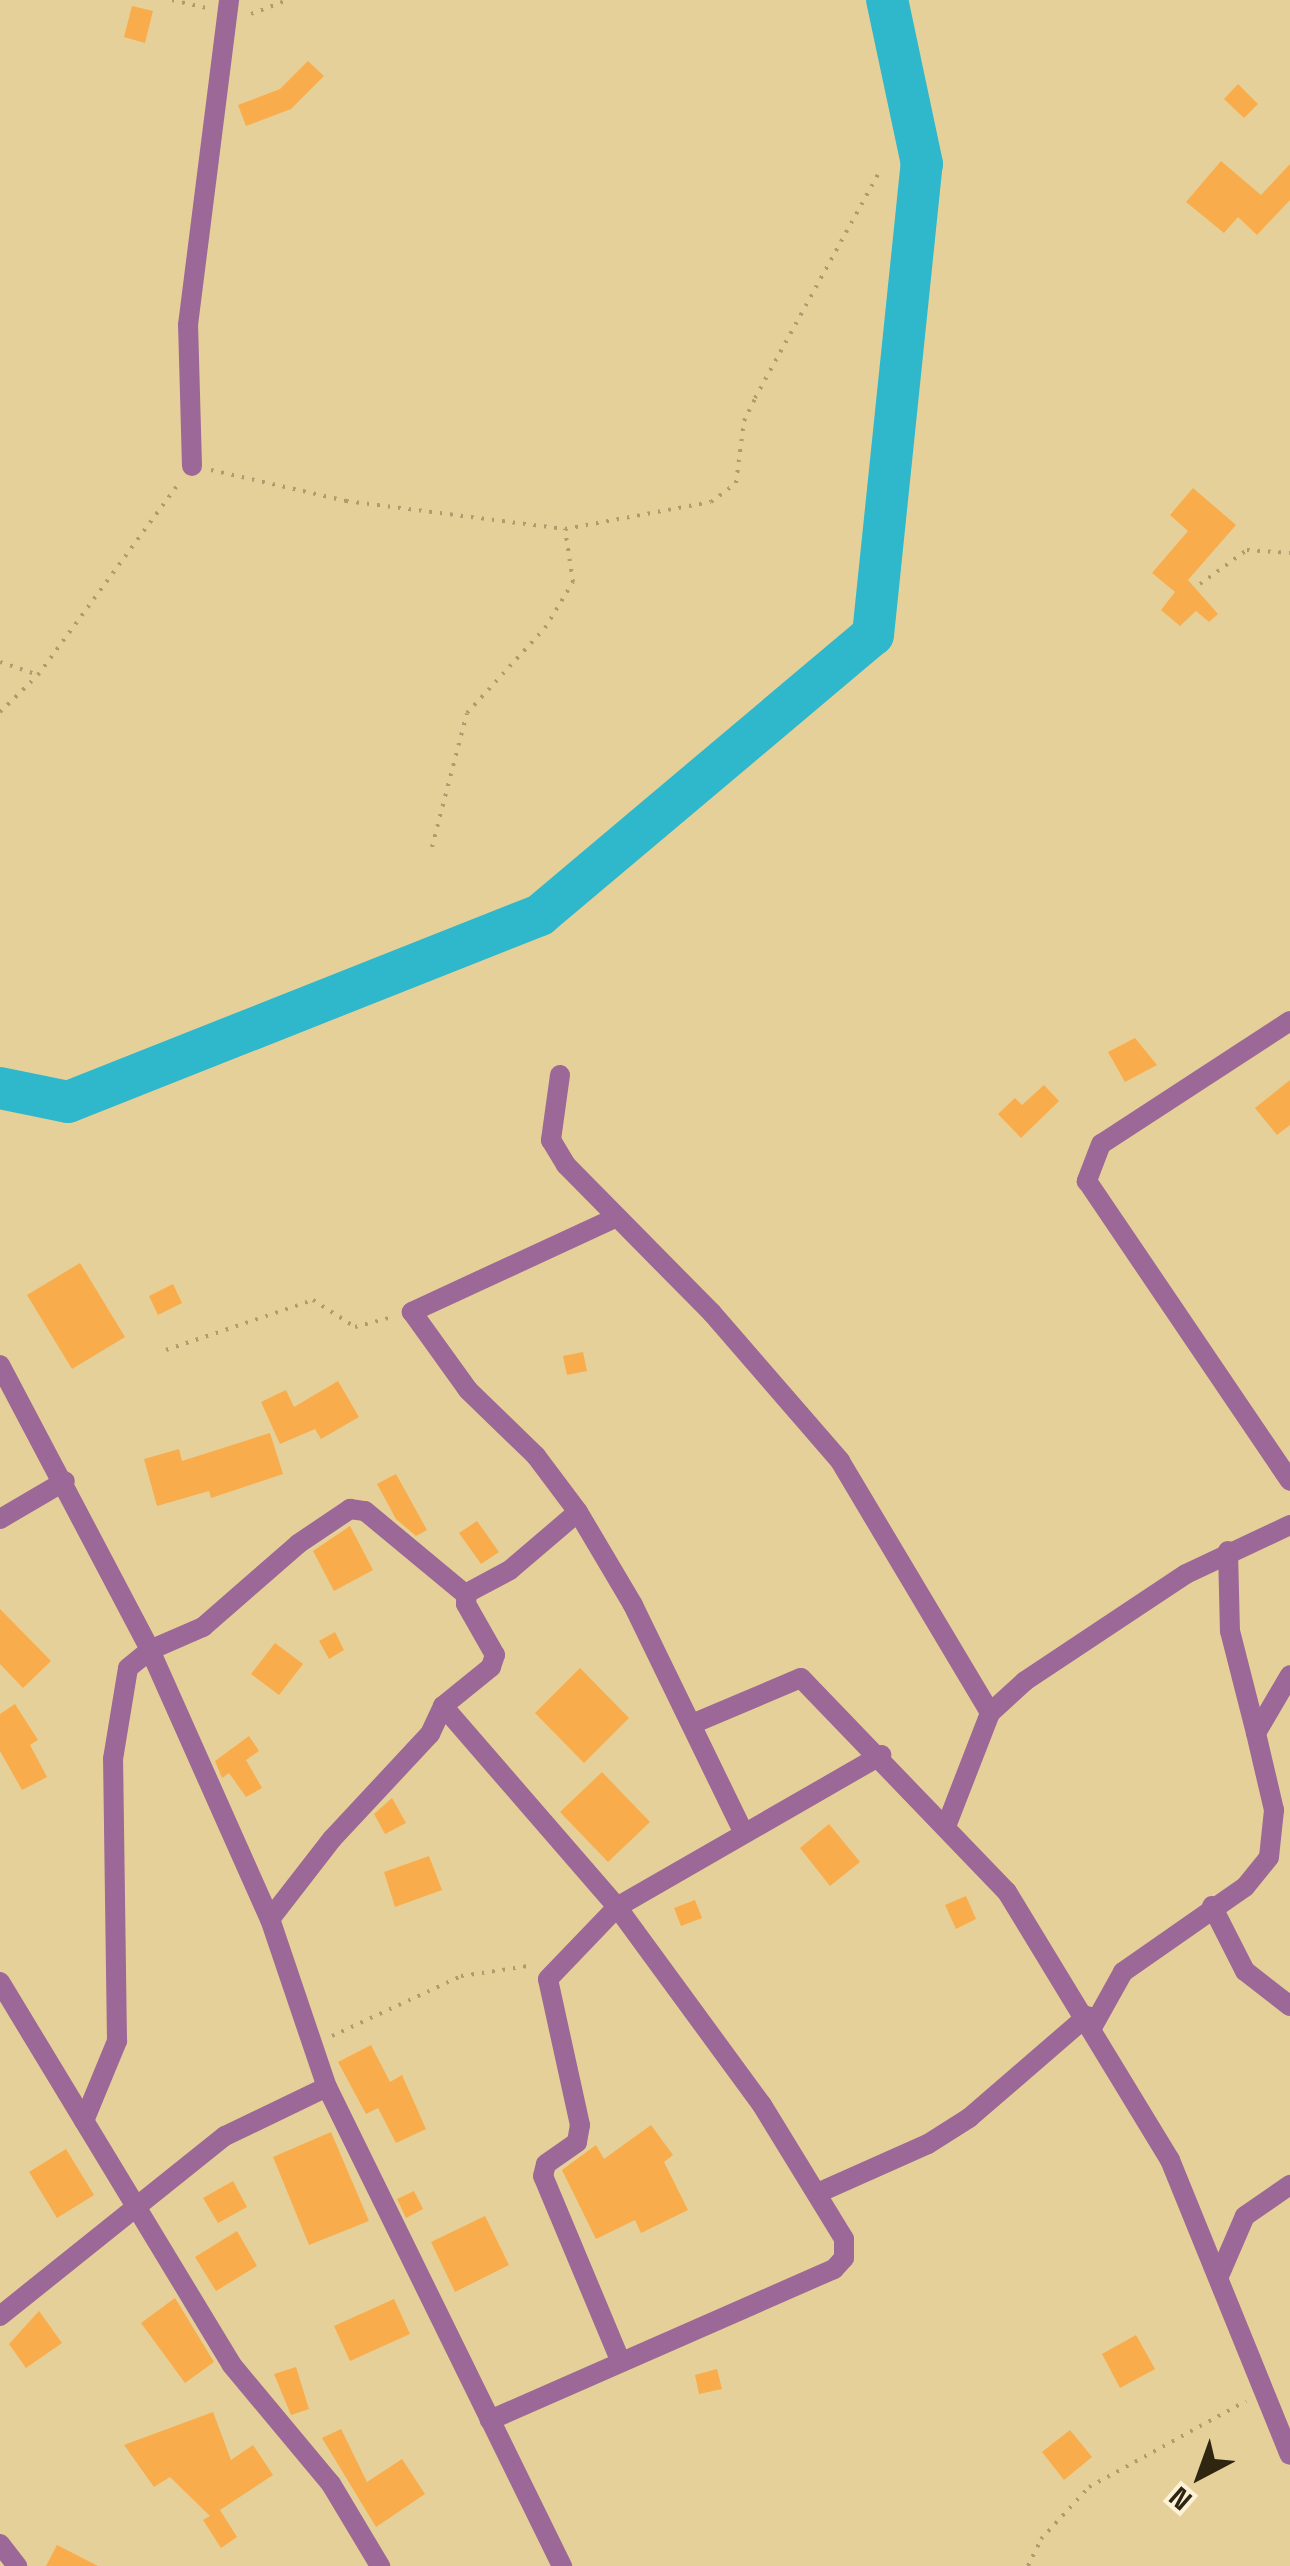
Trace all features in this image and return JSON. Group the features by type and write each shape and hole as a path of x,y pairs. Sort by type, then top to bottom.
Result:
{"street":[{"path":"192,466 188,324 216,132 226,12"},
{"path":"1290,1021 1101,1144 1088,1181 1290,1481"},
{"path":"560,1075 551,1140 615,1218 712,1314 840,1461 990,1713"},
{"path":"615,1218 412,1312 468,1390 536,1456 578,1512 692,1724 742,1830"},
{"path":"0,1365 65,1481 150,1650 270,1920 327,2087 562,2566"},
{"path":"0,1519 65,1481"},
{"path":"84,2121 117,2040 113,1759 122,1681 150,1650 203,1627 298,1544 354,1508 466,1595 494,1662 443,1706 430,1734 332,1838 270,1920"},
{"path":"466,1595 510,1570 578,1512"},
{"path":"946,1824 990,1713 1078,1644 1228,1550 1290,1525"},
{"path":"820,2192 928,2144 969,2118 1090,2021 1123,1972 1245,1886 1269,1856 1274,1810 1230,1630 1228,1550"},
{"path":"1256,1733 1290,1675"},
{"path":"692,1724 801,1678 882,1755 1007,1892 1090,2021 1170,2160 1290,2455"},
{"path":"443,1706 617,1907 820,2192 844,2240 844,2258 834,2269 490,2420"},
{"path":"620,2360 543,2176 546,2164 577,2142 580,2125 547,1983 581,1938 617,1907 742,1830 882,1755"},
{"path":"1212,1906 1245,1971 1290,2006"},
{"path":"0,1982 135,2213 231,2364 331,2484 380,2566"},
{"path":"0,2316 135,2213 225,2136 327,2087"},
{"path":"1220,2276 1245,2216 1290,2185"},
{"path":"0,2544 17,2566"}],"path":[{"path":"172,0 226,12 288,0"},
{"path":"0,712 38,675 192,466 346,501 565,529 690,510 736,483 744,421 879,172"},
{"path":"432,847 467,713 545,628 573,582 565,529"},
{"path":"1200,584 1247,550 1290,554"},
{"path":"0,662 38,675"},
{"path":"166,1350 313,1300 354,1326 412,1312"},
{"path":"313,2045 460,1976 531,1966"},
{"path":"1028,2566 1042,2539 1089,2487 1263,2391"}],"building":[{"path":"132,6 153,11 145,43 124,37"},
{"path":"308,61 324,76 291,109 246,126 238,105 280,89"},
{"path":"1238,84 1258,104 1244,118 1224,99"},
{"path":"1221,161 1261,195 1290,164 1290,200 1257,235 1238,217 1224,233 1186,202"},
{"path":"1193,488 1236,525 1188,580 1218,614 1209,622 1196,611 1180,626 1161,610 1175,592 1152,573 1188,531 1170,515"},
{"path":"1135,1038 1157,1065 1125,1082 1108,1052"},
{"path":"1290,1080 1290,1125 1277,1135 1255,1108"},
{"path":"1044,1085 1059,1101 1021,1138 998,1114 1015,1098 1022,1105"},
{"path":"80,1263 125,1337 72,1369 27,1295"},
{"path":"173,1284 182,1303 158,1315 149,1296"},
{"path":"583,1352 587,1371 567,1375 563,1356"},
{"path":"338,1381 359,1417 321,1439 315,1429 280,1444 261,1402 286,1390 294,1407"},
{"path":"270,1433 283,1474 211,1498 209,1491 157,1506 144,1459 179,1449 182,1461"},
{"path":"396,1474 427,1530 416,1536 396,1519 377,1484"},
{"path":"477,1521 499,1552 481,1564 459,1533"},
{"path":"350,1526 373,1570 334,1591 313,1551"},
{"path":"0,1609 51,1661 23,1688 0,1664"},
{"path":"335,1632 344,1650 329,1659 319,1641"},
{"path":"275,1643 303,1664 279,1695 251,1674"},
{"path":"580,1668 629,1718 584,1763 535,1713"},
{"path":"15,1704 38,1740 30,1745 47,1777 22,1790 0,1751 0,1714"},
{"path":"249,1736 259,1751 246,1760 262,1788 246,1797 229,1773 222,1778 215,1761"},
{"path":"602,1772 650,1822 608,1862 560,1812"},
{"path":"392,1798 406,1823 385,1834 374,1814"},
{"path":"829,1824 860,1862 830,1886 800,1848"},
{"path":"429,1856 442,1890 395,1907 384,1872"},
{"path":"966,1896 976,1919 956,1929 945,1905"},
{"path":"695,1900 702,1918 681,1926 674,1908"},
{"path":"371,2045 390,2082 402,2075 426,2129 396,2143 378,2108 366,2114 338,2062"},
{"path":"651,2125 673,2155 664,2162 688,2210 641,2233 635,2220 596,2239 562,2170 596,2145 604,2159"},
{"path":"331,2132 369,2221 309,2245 273,2157"},
{"path":"66,2149 94,2195 57,2218 29,2172"},
{"path":"233,2181 247,2207 218,2223 203,2198"},
{"path":"414,2191 423,2209 406,2218 397,2199"},
{"path":"485,2216 509,2265 455,2292 431,2242"},
{"path":"237,2231 257,2266 216,2291 195,2257"},
{"path":"175,2298 214,2362 185,2383 141,2323"},
{"path":"394,2299 410,2334 350,2361 334,2326"},
{"path":"39,2311 62,2343 26,2368 9,2344"},
{"path":"1136,2335 1155,2369 1120,2388 1102,2354"},
{"path":"296,2367 309,2409 291,2415 274,2374"},
{"path":"717,2369 722,2389 699,2394 695,2375"},
{"path":"213,2412 231,2460 253,2445 273,2475 220,2510 237,2537 221,2548 203,2520 210,2516 170,2477 154,2487 124,2445"},
{"path":"341,2429 367,2482 402,2459 425,2494 376,2527 322,2438"},
{"path":"1070,2430 1092,2457 1064,2480 1042,2452"},
{"path":"57,2545 98,2566 46,2566"}],"waterway":[{"path":"0,1088 68,1102 540,915 873,635 922,164 887,0"}]}
